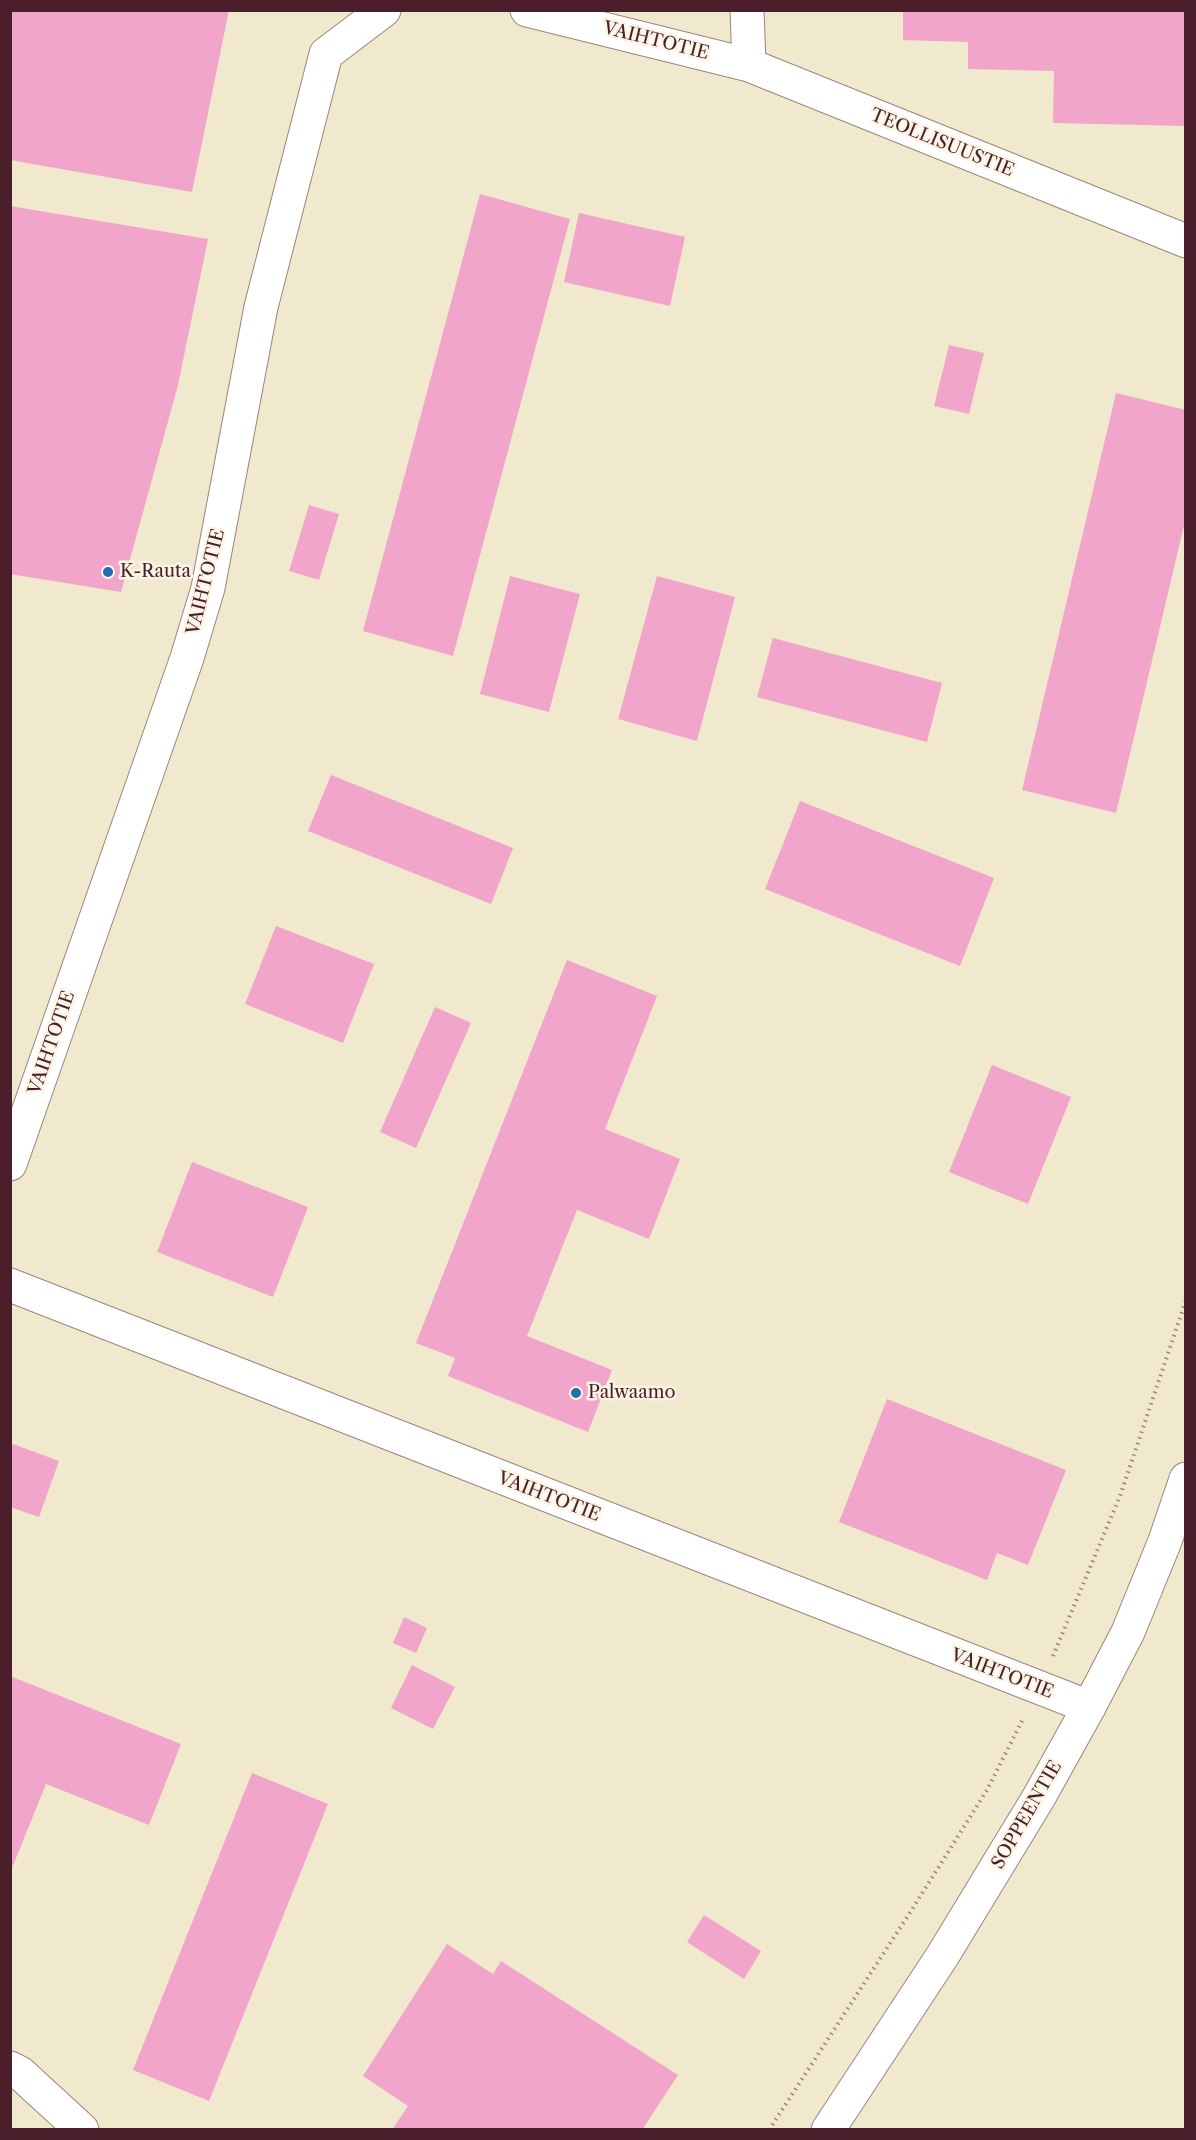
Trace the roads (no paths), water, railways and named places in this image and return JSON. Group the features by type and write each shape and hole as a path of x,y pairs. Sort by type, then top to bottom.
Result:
{"street":[{"name":"VAIHTOTIE","path":"10,1164 187,658 208,588 261,307 326,54 384,10"},
{"name":"VAIHTOTIE","path":"527,10 749,64"},
{"path":"747,10 749,64"},
{"name":"TEOLLISUUSTIE","path":"749,64 1185,241"},
{"name":"VAIHTOTIE","path":"10,1285 1039,1690 1089,1707"},
{"name":"SOPPEENTIE","path":"828,2130 943,1955 1039,1797 1089,1707 1128,1632 1165,1541 1185,1479"},
{"path":"10,2068 20,2073 82,2130"}],"place":[{"name":"K-Rauta","path":"108,572"},
{"name":"Palwaamo","path":"576,1393"}]}
